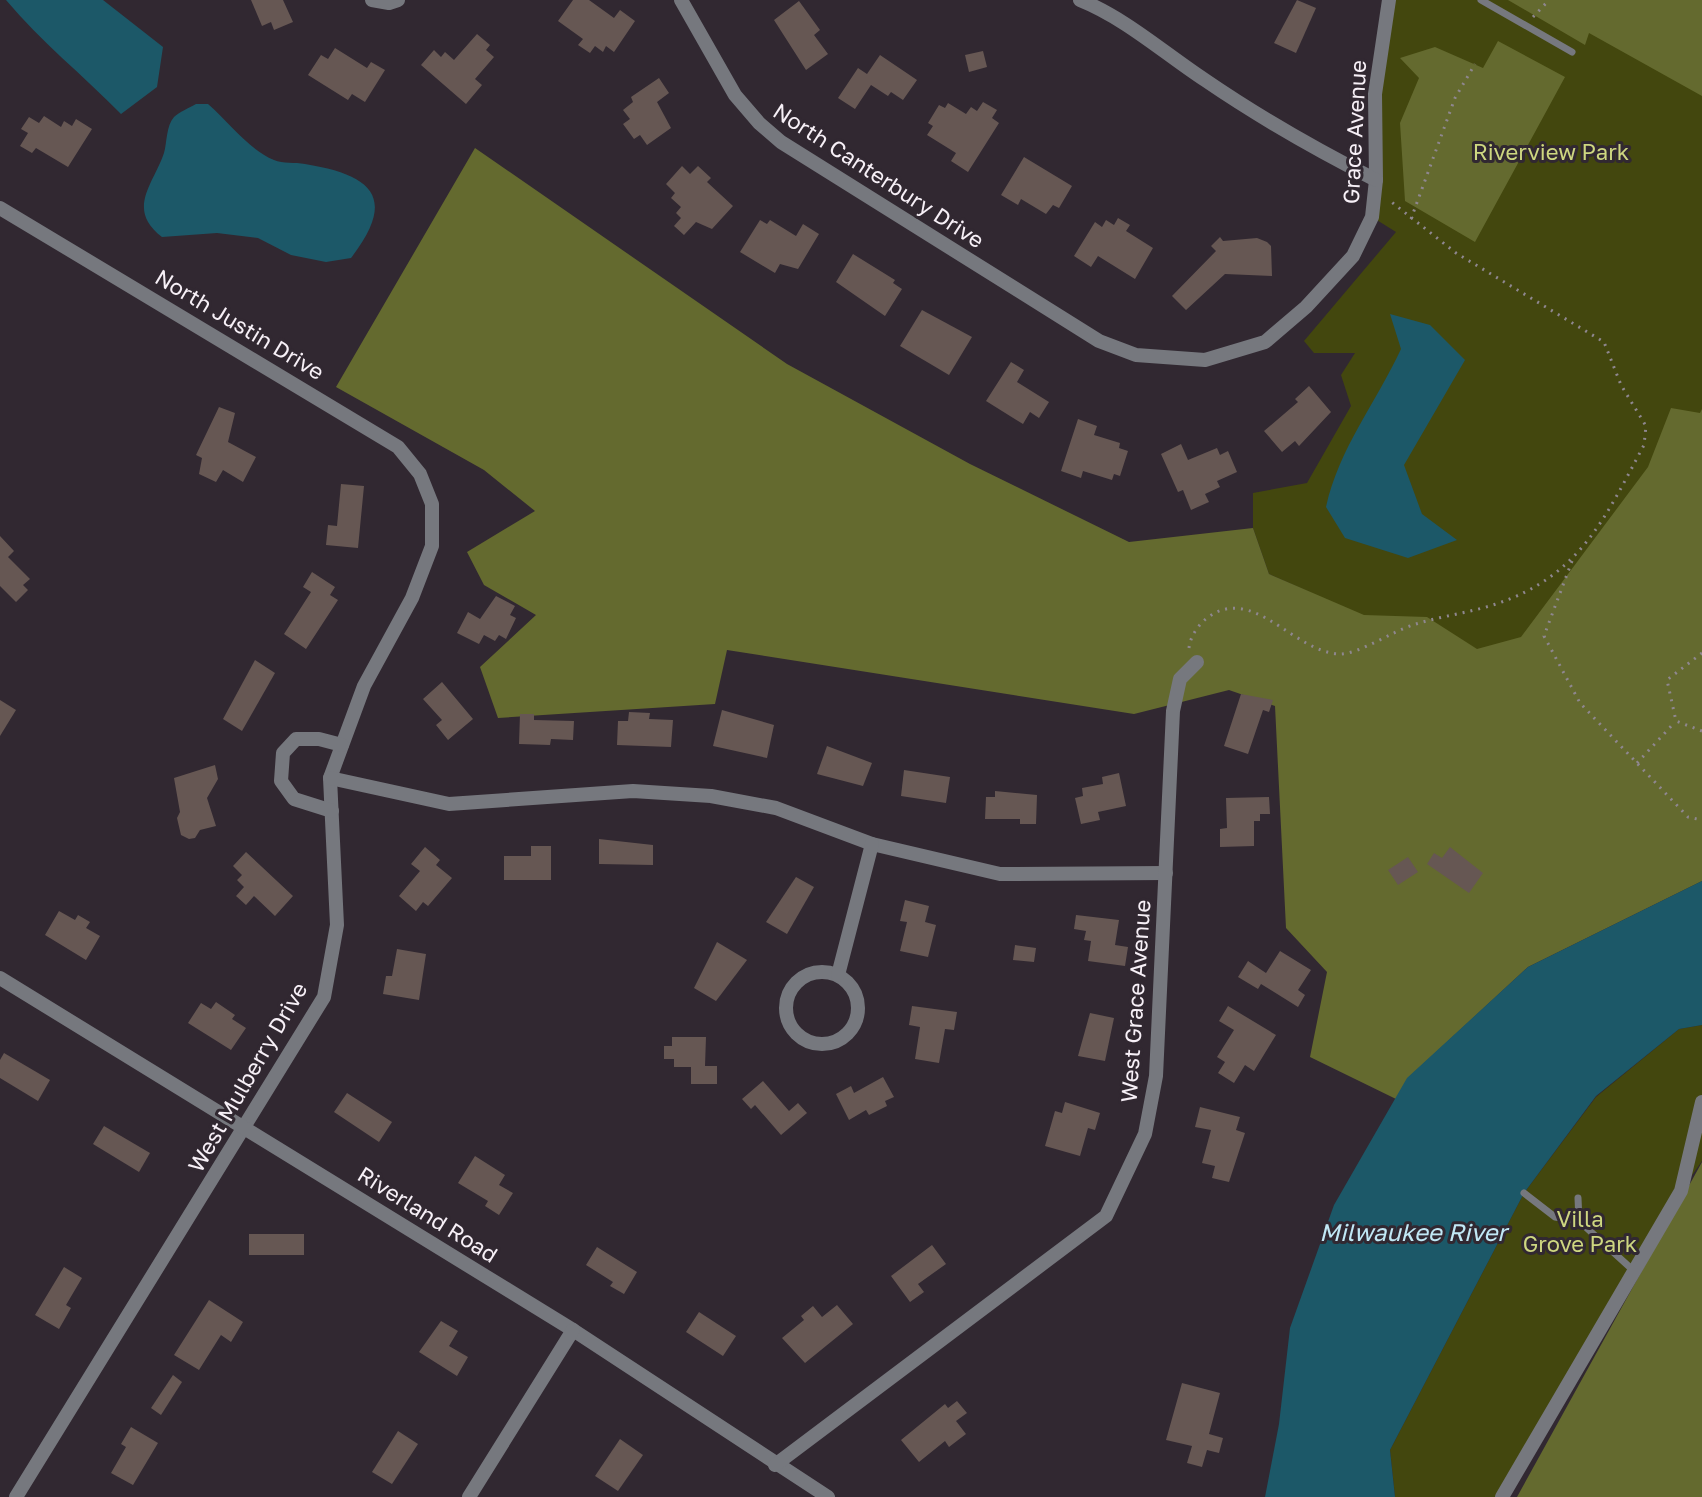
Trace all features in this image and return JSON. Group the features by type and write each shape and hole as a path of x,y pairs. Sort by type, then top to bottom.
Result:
{"street":[{"path":"372,0 389,3 398,0"},
{"name":"North Canterbury Drive","path":"681,0 735,95 769,133 842,183 1099,341"},
{"path":"1080,0 1102,9 1208,82 1375,187"},
{"name":"Grace Avenue","path":"1099,341 1136,355 1205,360 1265,342 1306,307 1353,256 1372,217 1375,94 1389,0"},
{"name":"North Justin Drive","path":"0,208 349,414 398,447 420,474 432,504"},
{"name":"West Mulberry Drive","path":"16,1497 324,997 337,925 330,778 364,686 417,585 432,546 432,504"},
{"name":"West Grace Avenue","path":"775,1465 1106,1216 1145,1134 1156,1076 1173,705 1182,676 1197,662"},
{"path":"332,811 294,799 281,781 283,753 296,739 319,739 342,745"},
{"path":"330,778 449,804 633,791 711,796 776,808 872,844 1000,874 1166,873"},
{"path":"838,975 872,844"},
{"path":"814,972 838,975 848,982 858,1003 853,1027 835,1042 811,1043 800,1038 787,1018 788,995 794,985 814,972"},
{"name":"Riverland Road","path":"0,978 246,1126 573,1330 828,1497"},
{"path":"1502,1497 1681,1191 1702,1102"},
{"path":"469,1497 573,1330"}],"lane":[{"path":"1481,0 1572,52"},
{"path":"1524,1193 1555,1217 1579,1221 1634,1271"},
{"path":"1578,1198 1579,1221"}],"path":[{"path":"1526,26 1549,0"},
{"path":"1411,219 1455,98 1475,64"},
{"path":"1375,187 1456,253 1599,337 1608,350 1621,385 1646,426 1644,445 1597,529 1573,560 1544,636 1580,703 1688,817 1702,820"},
{"path":"1197,662 1189,644 1196,629 1225,608 1245,610 1319,648 1343,654 1406,627 1500,603 1573,560"},
{"path":"1676,721 1667,680 1702,653"},
{"path":"1637,763 1676,721"},
{"path":"1676,721 1702,731"}],"green space":[{"name":"Riverview Park","path":"1389,0 1702,0 1702,881 1654,904 1314,594 1269,574 1253,528 1253,493 1307,483 1351,406 1341,375 1355,353 1314,353 1304,341 1396,232 1372,217 1375,94"},
{"path":"1508,0 1702,0 1702,96 1589,33 1585,45"},
{"path":"1498,41 1565,77 1475,242 1405,201 1400,123 1419,78 1400,58 1435,47 1483,68"},
{"path":"475,148 787,364 970,464 1129,542 1253,528 1269,574 1364,615 1427,617 1477,649 1521,637 1648,467 1671,408 1700,413 1702,409 1702,881 1528,967 1408,1078 1396,1099 1310,1057 1327,972 1286,928 1275,706 1229,690 1134,714 727,650 715,704 498,718 480,667 536,615 484,585 467,552 535,511 484,470 336,387"},
{"name":"Villa Grove Park","path":"1702,1025 1702,1161 1681,1191 1502,1497 1395,1497 1390,1450 1524,1193 1596,1097 1679,1029"},
{"path":"1702,1162 1702,1497 1517,1497"}],"water":[{"path":"6,0 103,0 163,47 157,87 121,114"},
{"path":"196,104 208,104 248,143 274,160 328,169 361,182 371,192 375,204 373,219 365,237 351,258 326,262 291,255 258,238 217,233 162,237 151,227 144,207 145,196 164,153 169,125 176,115"},
{"path":"1390,314 1430,325 1465,360 1404,465 1422,514 1457,540 1408,558 1345,538 1326,507 1349,445 1401,349"},
{"name":"Milwaukee River","path":"1702,881 1702,1025 1679,1029 1596,1096 1524,1193 1390,1450 1395,1497 1265,1497 1279,1424 1290,1328 1334,1205 1407,1078 1528,967"}],"building":[{"path":"251,0 283,0 293,22 274,30 271,22 262,26"},
{"path":"573,0 589,0 614,18 620,10 635,21 614,52 606,46 603,52 595,46 590,53 578,45 583,39 558,21"},
{"path":"1297,0 1316,8 1296,53 1274,43"},
{"path":"799,1 820,30 814,35 828,54 806,70 774,20"},
{"path":"477,34 490,45 486,50 494,57 475,79 482,85 466,104 421,65 434,50 441,57 445,52 454,60"},
{"path":"335,48 367,68 371,62 385,70 365,102 352,94 348,100 308,75 321,55 328,59"},
{"path":"983,51 987,67 969,72 965,55"},
{"path":"880,55 917,80 903,100 891,92 888,96 871,85 855,109 838,98 858,68 867,74"},
{"path":"659,78 669,93 657,102 671,128 647,145 640,135 634,139 623,124 630,119 623,110 633,102 631,97"},
{"path":"983,102 997,110 992,118 999,123 968,172 951,161 956,153 927,135 933,126 928,123 939,105 945,108 948,103 966,114 971,107 977,111"},
{"path":"44,116 61,127 64,121 72,126 76,119 92,129 68,167 36,148 32,153 20,146 28,133 21,129 29,117 39,123"},
{"path":"1024,157 1072,186 1059,208 1053,205 1046,214 1021,199 1018,205 1001,195"},
{"path":"682,166 690,174 698,166 711,178 707,182 733,206 712,229 696,222 684,235 674,226 681,218 676,213 681,207 671,198 675,193 666,184"},
{"path":"1118,218 1130,225 1126,231 1153,248 1135,279 1098,256 1091,267 1074,256 1095,222 1102,227 1106,220 1114,225"},
{"path":"760,220 767,224 770,220 796,236 803,224 819,234 798,269 780,264 775,273 740,252"},
{"path":"1220,237 1223,241 1257,238 1267,242 1271,246 1272,276 1225,274 1186,310 1172,296 1216,251 1211,246"},
{"path":"853,254 895,280 893,283 902,289 885,316 836,282"},
{"path":"922,310 972,337 949,375 900,346"},
{"path":"1011,362 1024,370 1017,382 1049,402 1039,418 1030,412 1023,424 986,401"},
{"path":"1309,386 1331,412 1299,446 1295,441 1282,452 1264,431 1298,402 1295,399"},
{"path":"219,407 235,413 228,442 256,457 243,482 223,470 216,482 199,474 202,458 196,455"},
{"path":"1078,419 1097,426 1094,435 1120,443 1119,448 1128,451 1120,476 1114,474 1112,480 1083,471 1081,478 1061,471"},
{"path":"1181,444 1188,460 1217,448 1220,455 1228,451 1237,472 1217,481 1220,487 1205,494 1209,502 1191,510 1183,490 1178,492 1161,454"},
{"path":"341,484 364,486 358,548 326,545 328,525 337,526"},
{"path":"0,536 14,551 8,557 30,579 23,585 28,590 16,602 0,586"},
{"path":"312,572 335,587 330,595 338,600 306,649 284,634 311,592 303,587"},
{"path":"496,596 515,606 510,615 516,618 506,639 499,635 495,641 484,635 479,644 457,633 468,612 480,619"},
{"path":"255,660 275,673 242,731 223,719"},
{"path":"442,682 473,719 448,740 436,725 442,720 423,699"},
{"path":"1241,694 1273,700 1269,712 1263,710 1248,754 1224,746"},
{"path":"0,700 16,710 0,736"},
{"path":"722,710 774,725 767,758 713,746"},
{"path":"629,712 650,713 649,719 673,720 671,747 617,745 618,721 628,721"},
{"path":"520,714 534,714 534,720 574,721 573,740 551,739 550,745 519,744"},
{"path":"827,746 872,763 863,786 817,774"},
{"path":"215,765 218,779 207,798 216,826 200,830 195,838 189,839 181,835 174,778"},
{"path":"904,770 950,777 946,803 901,796"},
{"path":"1119,773 1126,806 1098,812 1100,820 1081,824 1075,798 1083,796 1082,788 1103,784 1102,777"},
{"path":"995,791 1037,795 1036,824 1020,824 1020,819 985,819 986,797 995,797"},
{"path":"1269,797 1270,814 1260,814 1260,821 1254,821 1254,846 1220,847 1220,829 1227,828 1226,798"},
{"path":"599,839 653,845 653,865 599,864"},
{"path":"531,846 551,846 551,880 504,880 504,856 531,856"},
{"path":"425,847 440,860 436,865 452,878 428,906 423,902 416,911 399,896 420,871 411,864"},
{"path":"1450,847 1483,873 1469,893 1427,864 1434,853 1442,858"},
{"path":"246,852 293,896 275,916 254,896 246,905 236,896 244,887 237,880 242,875 233,866"},
{"path":"1408,857 1418,872 1398,885 1388,870"},
{"path":"796,877 814,887 787,934 766,922"},
{"path":"905,900 929,906 925,922 936,925 928,957 900,951 907,922 900,921"},
{"path":"59,911 75,920 78,915 90,922 86,928 100,936 86,960 45,935"},
{"path":"1076,915 1119,920 1115,945 1128,947 1125,966 1088,961 1091,941 1084,940 1086,931 1074,929"},
{"path":"717,942 747,960 716,1001 694,988"},
{"path":"1015,945 1036,948 1034,962 1013,960"},
{"path":"397,949 426,954 419,1000 383,994 386,976 392,976"},
{"path":"1280,951 1311,970 1298,990 1305,995 1298,1007 1261,984 1258,989 1238,977 1248,961 1266,973"},
{"path":"216,1002 235,1015 232,1019 246,1028 231,1050 188,1023 201,1003 211,1009"},
{"path":"912,1006 957,1012 954,1030 945,1029 939,1063 915,1059 920,1027 909,1025"},
{"path":"1228,1006 1276,1035 1254,1071 1245,1065 1234,1083 1218,1073 1225,1062 1217,1057 1234,1030 1219,1021"},
{"path":"1090,1013 1114,1018 1105,1061 1078,1056"},
{"path":"672,1037 706,1037 705,1066 717,1066 717,1084 691,1084 691,1067 674,1067 674,1059 664,1059 664,1046 672,1046"},
{"path":"4,1053 50,1080 38,1101 0,1078 0,1060"},
{"path":"883,1077 894,1097 885,1101 887,1106 869,1115 866,1110 849,1120 836,1094 851,1086 854,1093"},
{"path":"763,1081 789,1111 798,1103 807,1113 781,1135 755,1105 751,1109 742,1099"},
{"path":"347,1093 392,1122 379,1142 334,1112"},
{"path":"1065,1102 1100,1113 1095,1130 1088,1128 1080,1156 1045,1146 1055,1111 1062,1113"},
{"path":"1200,1107 1240,1117 1236,1130 1245,1133 1229,1182 1212,1178 1215,1166 1202,1163 1211,1130 1195,1127"},
{"path":"104,1126 150,1153 139,1172 93,1144"},
{"path":"475,1156 505,1175 499,1185 513,1193 499,1215 485,1206 488,1201 458,1183"},
{"path":"249,1234 304,1234 304,1255 249,1255"},
{"path":"932,1245 946,1264 918,1284 924,1292 910,1302 891,1276"},
{"path":"597,1247 637,1272 624,1294 610,1286 613,1282 586,1265"},
{"path":"64,1267 82,1278 66,1305 71,1308 59,1329 35,1315"},
{"path":"209,1300 243,1322 231,1342 221,1335 199,1370 174,1355"},
{"path":"837,1305 853,1324 805,1363 782,1338 804,1320 801,1316 813,1306 822,1317"},
{"path":"699,1312 736,1336 723,1356 686,1332"},
{"path":"441,1321 458,1331 449,1346 468,1357 457,1376 419,1352"},
{"path":"173,1375 182,1382 161,1415 151,1408"},
{"path":"1182,1383 1220,1393 1209,1434 1223,1438 1219,1453 1207,1450 1202,1467 1187,1463 1192,1446 1166,1440"},
{"path":"957,1401 967,1413 956,1421 966,1434 949,1447 945,1441 919,1462 901,1440 945,1404 948,1408"},
{"path":"131,1427 158,1443 133,1485 111,1473 126,1447 121,1444"},
{"path":"398,1431 418,1444 392,1484 372,1472"},
{"path":"620,1439 643,1455 618,1491 595,1476"}]}
